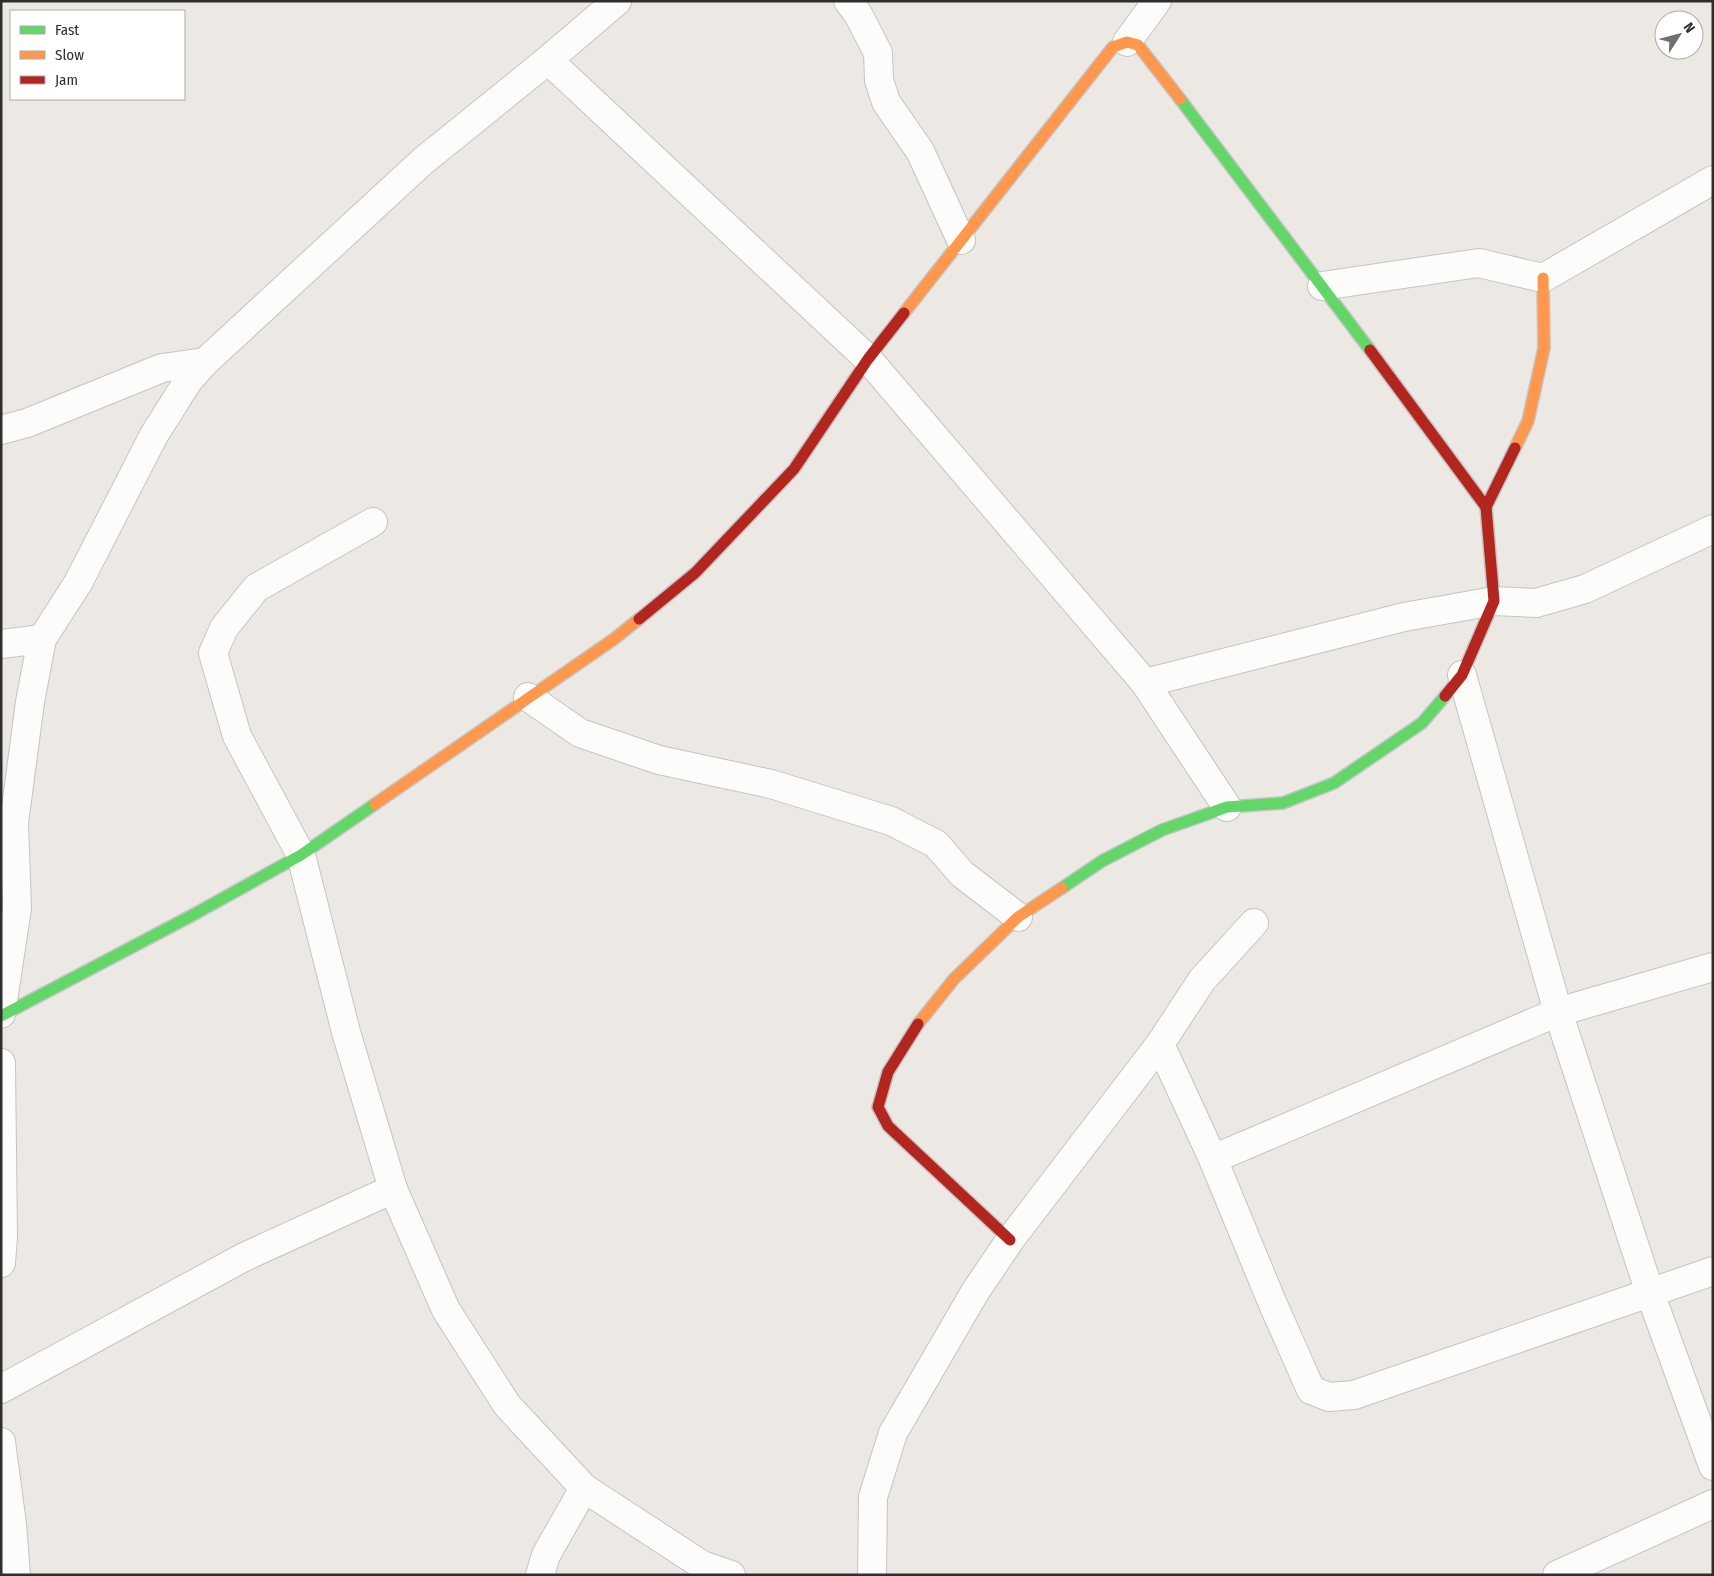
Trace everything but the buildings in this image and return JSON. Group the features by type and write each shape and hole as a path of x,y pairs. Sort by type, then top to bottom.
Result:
{"street":[{"path":"1,1015 17,908 14,823 30,702 42,639 78,583 154,435 188,381 205,362 423,161 618,1"},
{"path":"848,1 858,14 878,53 879,80 886,102 920,151 961,240"},
{"path":"1,1015 191,916 301,855 614,639 695,573 794,469 868,359 1113,47 1127,42 1157,1"},
{"path":"1127,42 1138,45 1322,286 1486,507"},
{"path":"548,60 868,359 1145,683 1227,808"},
{"path":"1322,286 1479,263 1543,278 1713,180"},
{"path":"1010,1240 888,1126 878,1107 888,1072 914,1028 954,979 1018,917 1102,861 1162,830 1227,808 1283,803 1334,783 1422,722 1462,675 1494,601 1486,507 1528,421 1544,348 1543,278"},
{"path":"1,430 27,423 162,368 205,362"},
{"path":"373,522 256,588 224,628 213,653 237,736 301,855 346,1032 393,1188 446,1310 507,1404 584,1488 702,1565 731,1575"},
{"path":"1145,683 1404,617 1494,601 1536,603 1585,589 1713,529"},
{"path":"1,644 42,639"},
{"path":"1462,675 1558,1012 1650,1292 1713,1466"},
{"path":"528,697 580,733 659,760 770,784 891,821 936,844 962,874 1018,917"},
{"path":"872,1575 873,1498 893,1433 975,1292 1010,1240 1160,1044 1202,980 1254,923"},
{"path":"1213,1159 1558,1012 1713,967"},
{"path":"1160,1044 1213,1159 1272,1302 1311,1390 1329,1397 1354,1395 1713,1271"},
{"path":"1,1063 1,1263"},
{"path":"1,1389 244,1257 393,1188"},
{"path":"1,1442 12,1524 16,1575"},
{"path":"540,1575 546,1555 584,1488"},
{"path":"1557,1575 1713,1504"}],"traffic: fast":[{"path":"1180,99 1370,350"},
{"path":"1062,888 1102,861 1162,830 1227,807 1283,803 1334,783 1422,723 1445,696"},
{"path":"1,1016 191,916 301,855 375,804"}],"traffic: slow":[{"path":"904,313 1113,47 1127,42 1138,45 1180,99"},
{"path":"1515,448 1528,421 1544,348 1543,278"},
{"path":"375,804 614,639 639,619"},
{"path":"918,1024 954,979 1018,917 1062,888"}],"traffic: jam":[{"path":"639,619 695,573 794,469 868,359 904,313"},
{"path":"1370,350 1486,507"},
{"path":"1445,696 1462,675 1494,601 1486,507 1515,448"},
{"path":"918,1024 888,1072 878,1107 888,1126 1010,1240"}]}
